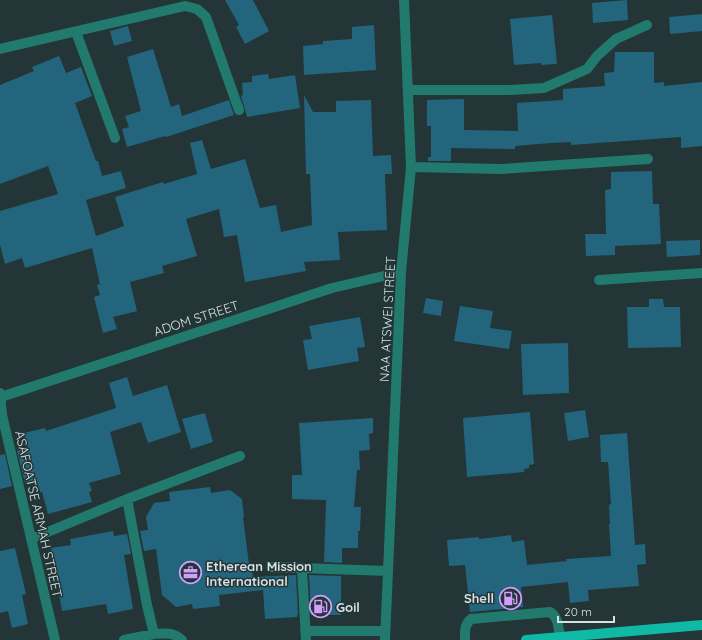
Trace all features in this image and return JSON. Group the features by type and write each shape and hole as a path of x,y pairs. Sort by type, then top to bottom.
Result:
{"main road":[{"path":"526,640 702,625"}],"street":[{"name":"NAA ATSWEI STREET","path":"385,635 402,272 411,167 404,0"},
{"path":"0,49 185,6 197,9 206,17 239,110"},
{"path":"408,90 510,90 544,88 587,69 597,56 616,39 647,25"},
{"path":"76,32 115,138"},
{"path":"411,167 501,169 648,159"},
{"name":"ADOM STREET","path":"0,395 324,291 402,272"},
{"path":"599,280 702,273"},
{"name":"ASAFOATSE ARMAH STREET","path":"0,395 1,415 54,640"},
{"path":"31,539 128,499 240,456"},
{"path":"128,499 147,605 154,634"},
{"path":"271,567 388,571"},
{"path":"302,569 305,636 385,635"},
{"path":"466,640 466,623 471,619 550,612 557,620 560,637"},
{"path":"124,640 170,632 177,635 182,640"}],"building":[{"path":"225,0 253,0 269,31 245,44 236,27 239,25"},
{"path":"627,0 628,20 593,23 592,3"},
{"path":"702,14 702,31 670,34 669,17"},
{"path":"552,15 557,64 541,65 541,63 514,65 510,19"},
{"path":"374,25 376,70 304,75 303,46 323,44 323,41 352,39 352,27"},
{"path":"128,26 132,41 114,46 110,31"},
{"path":"153,49 171,107 179,104 182,116 229,100 234,115 166,137 165,136 127,147 122,129 129,127 125,116 141,111 127,57"},
{"path":"615,52 654,52 654,83 664,82 664,86 702,82 702,146 681,148 681,137 571,145 571,142 551,143 515,146 515,149 451,148 451,161 428,161 428,157 431,157 431,126 427,126 427,100 464,99 464,130 518,131 517,103 563,100 563,89 605,86 604,73 614,72"},
{"path":"59,56 66,73 81,67 92,96 75,103 96,161 98,161 102,176 121,171 126,188 86,200 96,236 124,226 115,197 163,182 164,184 197,174 190,143 202,140 211,169 245,159 260,208 276,205 281,232 312,225 310,174 306,174 304,95 313,112 336,112 336,101 371,100 373,156 391,155 392,174 385,174 387,230 338,232 340,260 304,262 306,271 245,282 237,235 224,237 219,209 186,219 197,256 162,266 164,273 130,282 137,311 113,317 117,329 103,333 94,297 100,295 97,285 100,284 92,248 25,268 22,258 5,264 0,245 0,211 58,194 48,166 0,184 0,85 34,71 32,67"},
{"path":"268,74 269,79 295,75 300,108 247,117 241,96 243,95 242,83 252,82 252,76"},
{"path":"652,171 653,204 659,204 661,244 615,246 615,255 586,256 585,234 606,234 605,190 611,189 611,172"},
{"path":"700,240 700,255 667,257 666,241"},
{"path":"426,298 443,301 441,316 423,313"},
{"path":"649,299 663,299 664,307 680,307 681,347 628,348 627,307 649,307"},
{"path":"460,306 493,311 490,328 512,331 509,349 454,341"},
{"path":"360,317 365,347 357,348 359,361 308,370 303,340 312,339 309,326"},
{"path":"568,343 569,393 523,395 521,344"},
{"path":"127,377 133,396 167,385 181,432 148,443 141,422 110,432 121,474 89,483 92,491 89,492 92,502 48,514 42,492 40,492 36,480 25,483 17,451 28,448 24,433 45,428 46,431 116,408 109,383"},
{"path":"585,410 589,437 568,441 564,413"},
{"path":"530,412 534,464 529,465 529,468 524,469 524,472 467,477 463,418"},
{"path":"205,413 213,442 191,449 182,419"},
{"path":"373,418 373,433 369,434 370,450 359,451 360,470 357,470 354,507 361,507 360,531 358,531 358,548 342,548 342,563 324,562 326,500 292,499 292,475 302,475 299,423"},
{"path":"627,433 635,545 645,544 646,564 637,565 639,586 588,590 589,601 570,603 568,582 521,587 523,607 470,612 465,565 449,566 447,540 479,537 479,539 511,535 512,542 524,540 527,565 567,561 566,559 611,556 609,505 611,504 608,462 601,462 600,435"},
{"path":"5,454 12,486 0,489 0,455"},
{"path":"210,487 211,493 230,490 242,499 250,572 252,572 253,577 296,575 297,617 265,619 263,590 219,595 220,606 193,609 192,604 176,607 162,595 156,549 144,551 140,531 148,530 146,517 154,503 170,501 169,492"},
{"path":"113,531 114,536 127,534 131,554 124,555 133,609 108,614 106,604 62,611 51,548 71,545 70,539"},
{"path":"15,548 26,594 22,595 28,624 12,628 8,611 0,613 0,551"},
{"path":"309,575 341,576 341,615 311,615"}],"place":[{"name":"Etherean Mission International","path":"191,573"},
{"name":"Shell","path":"510,598"},
{"name":"Goil","path":"320,607"}]}
